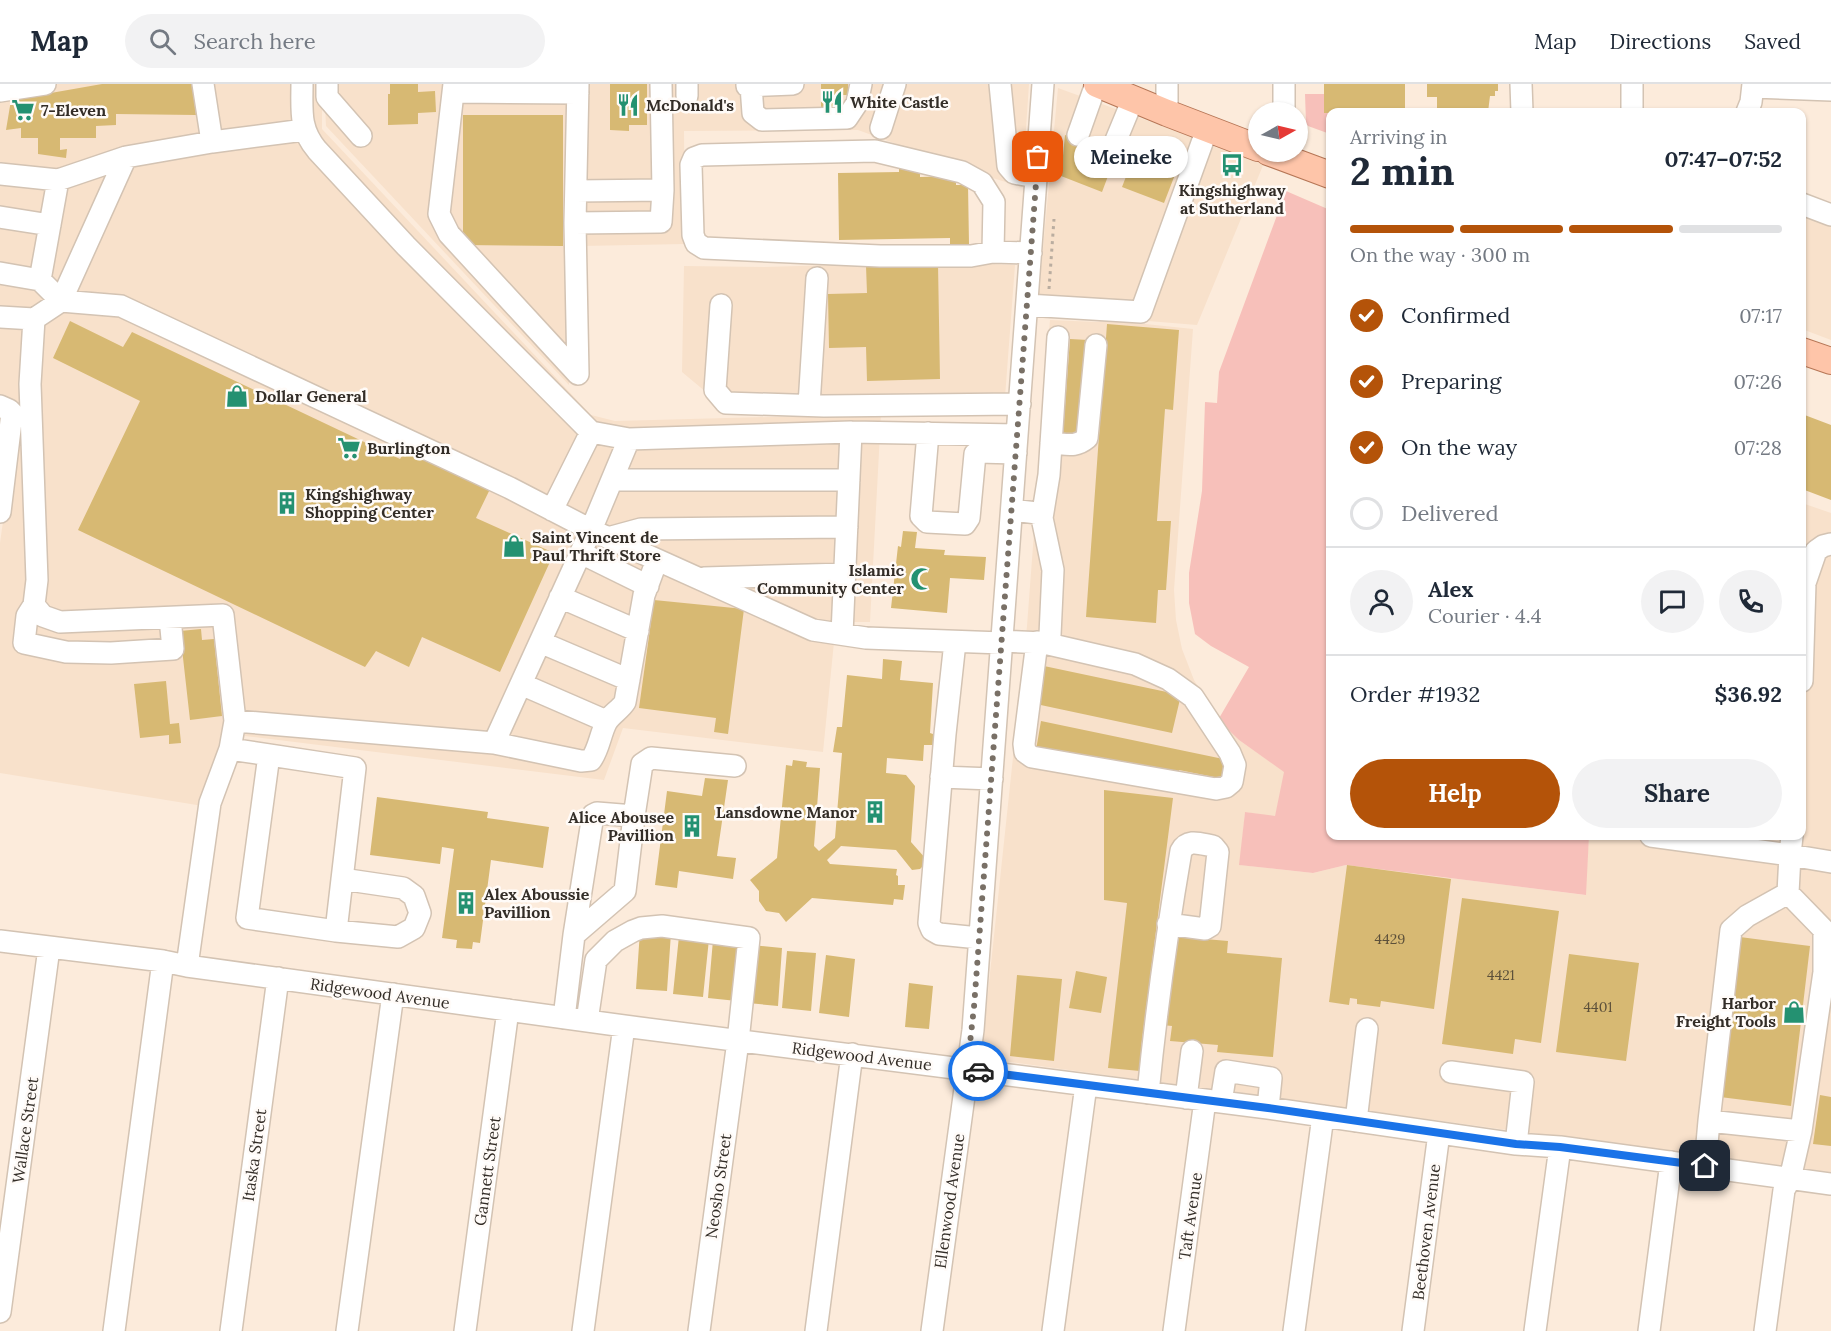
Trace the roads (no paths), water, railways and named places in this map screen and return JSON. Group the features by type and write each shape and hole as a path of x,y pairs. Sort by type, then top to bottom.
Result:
{"main road":[{"path":"1096,84 1248,144"},
{"path":"1297,162 1326,173"},
{"path":"1806,352 1831,361"}],"street":[{"path":"0,91 45,84"},
{"path":"203,84 212,141"},
{"path":"302,84 304,129 308,140 406,246 591,432 629,439 851,432 928,433 1017,444"},
{"path":"327,84 327,97 361,136"},
{"path":"575,223 661,222 663,190 661,84"},
{"path":"793,84 749,85 753,113 762,120 847,118 857,103 861,84"},
{"path":"881,128 894,84"},
{"path":"1000,84 1008,166 1014,173 1036,177"},
{"name":"Ellenwood Avenue","path":"932,1331 973,1030 1043,84"},
{"path":"1078,135 1096,84"},
{"path":"1167,84 1167,113"},
{"path":"1284,84 1284,102"},
{"path":"1521,84 1521,108"},
{"path":"1632,84 1632,108"},
{"path":"1748,108 1753,86 1831,90"},
{"path":"454,88 498,90 578,88 575,223 578,374 449,234 439,214 454,88"},
{"path":"1114,145 1132,99"},
{"path":"0,174 58,180 126,158 212,141 304,129"},
{"path":"1027,305 1141,312 1207,129"},
{"path":"993,252 994,202 982,183 962,172 875,151 702,154 694,158 691,165 693,235 696,243 704,248 880,256 971,256 993,252 1031,254"},
{"path":"0,317 33,319 61,301 126,158"},
{"path":"40,280 58,180"},
{"path":"576,191 663,190"},
{"path":"1806,206 1831,215"},
{"path":"0,217 50,225"},
{"path":"0,273 40,280 61,301 121,306 502,484 600,534 813,630 866,638 955,642 1041,642 1135,664 1168,679 1193,697 1230,753 1234,765 1232,782 1226,787 1216,789 1032,758 1025,752 1024,744 1041,642 1050,634 1053,579 1042,518 1051,443 1058,337"},
{"path":"809,405 816,278"},
{"path":"721,305 715,390 726,403 1020,404"},
{"path":"33,319 30,384 37,580 34,605 27,616 24,643 66,652 111,653 173,649 170,618"},
{"path":"1051,443 1074,445 1080,444 1087,438 1096,345"},
{"path":"0,406 12,413 0,512"},
{"path":"552,510 591,432"},
{"path":"842,634 851,432"},
{"path":"928,433 921,516 927,522 965,524 969,518 975,454 1017,444"},
{"path":"494,743 581,553 600,534 612,480 629,439"},
{"path":"612,480 849,480"},
{"path":"1012,510 1037,513 1042,518"},
{"path":"600,534 641,529 847,527"},
{"path":"1806,581 1816,551 1831,544"},
{"path":"581,553 648,586"},
{"path":"235,721 494,743 581,762 591,760 596,753 606,721 619,711 625,702 644,595 657,560"},
{"path":"699,579 844,574"},
{"path":"560,597 638,631"},
{"path":"34,605 43,616 60,622 223,615 235,721 230,749 210,803 187,966"},
{"path":"540,642 629,680"},
{"path":"955,642 929,923 932,930 939,934 980,938"},
{"path":"521,684 606,721"},
{"path":"230,749 355,768 336,931"},
{"path":"269,755 247,918 398,938 414,928 420,913 414,896 403,888 342,879"},
{"path":"574,935 626,891 642,764 651,758 735,766"},
{"path":"941,777 992,779"},
{"path":"564,1018 592,815 597,813 634,816"},
{"path":"1714,840 1791,845 1831,862"},
{"path":"1765,1331 1784,1190 1790,1179 1801,1131 1827,972 1824,930 1788,893 1791,845"},
{"path":"1705,1166 1731,930 1747,916 1788,893"},
{"path":"1148,1093 1168,924"},
{"name":"Neosho Street","path":"587,1021 596,960 600,954 633,931 662,926 749,938 738,1041 699,1331"},
{"name":"Ridgewood Avenue","path":"0,941 163,961 624,1026 1268,1108 1516,1144 1560,1147 1831,1184"},
{"name":"Wallace Street","path":"0,1312 49,948"},
{"path":"114,1331 163,961"},
{"name":"Itaska Street","path":"231,1331 278,978"},
{"path":"347,1331 393,994"},
{"name":"Gannett Street","path":"465,1331 508,1010"},
{"path":"583,1331 624,1026"},
{"path":"1356,1121 1367,1029"},
{"path":"1192,1051 1204,1100"},
{"path":"816,1331 852,1054"},
{"path":"1204,1100 1226,1071 1272,1078 1268,1108"},
{"path":"1451,1072 1523,1082 1516,1144"},
{"path":"1053,1331 1086,1085"},
{"name":"Taft Avenue","path":"1174,1331 1204,1100"},
{"path":"1294,1331 1323,1116"},
{"path":"1709,1121 1801,1131"},
{"name":"Beethoven Avenue","path":"1413,1331 1439,1133"},
{"path":"1535,1331 1560,1147"},
{"path":"1649,1331 1671,1162"}],"place":[{"name":"White Castle","path":"832,102"},
{"name":"McDonald's","path":"628,105"},
{"name":"7-Eleven","path":"23,110"},
{"name":"Meineke","path":"1038,157"},
{"name":"Kingshighway at Sutherland","path":"1232,165"},
{"name":"Dollar General","path":"237,396"},
{"name":"Burlington","path":"349,448"},
{"name":"Kingshighway Shopping Center","path":"287,503"},
{"name":"Saint Vincent de Paul Thrift Store","path":"514,546"},
{"name":"Islamic Community Center","path":"922,579"},
{"name":"Lansdowne Manor","path":"875,812"},
{"name":"Alice Abousee Pavillion","path":"692,826"},
{"name":"Alex Aboussie Pavillion","path":"466,903"},
{"name":"Harbor Freight Tools","path":"1794,1012"}]}
